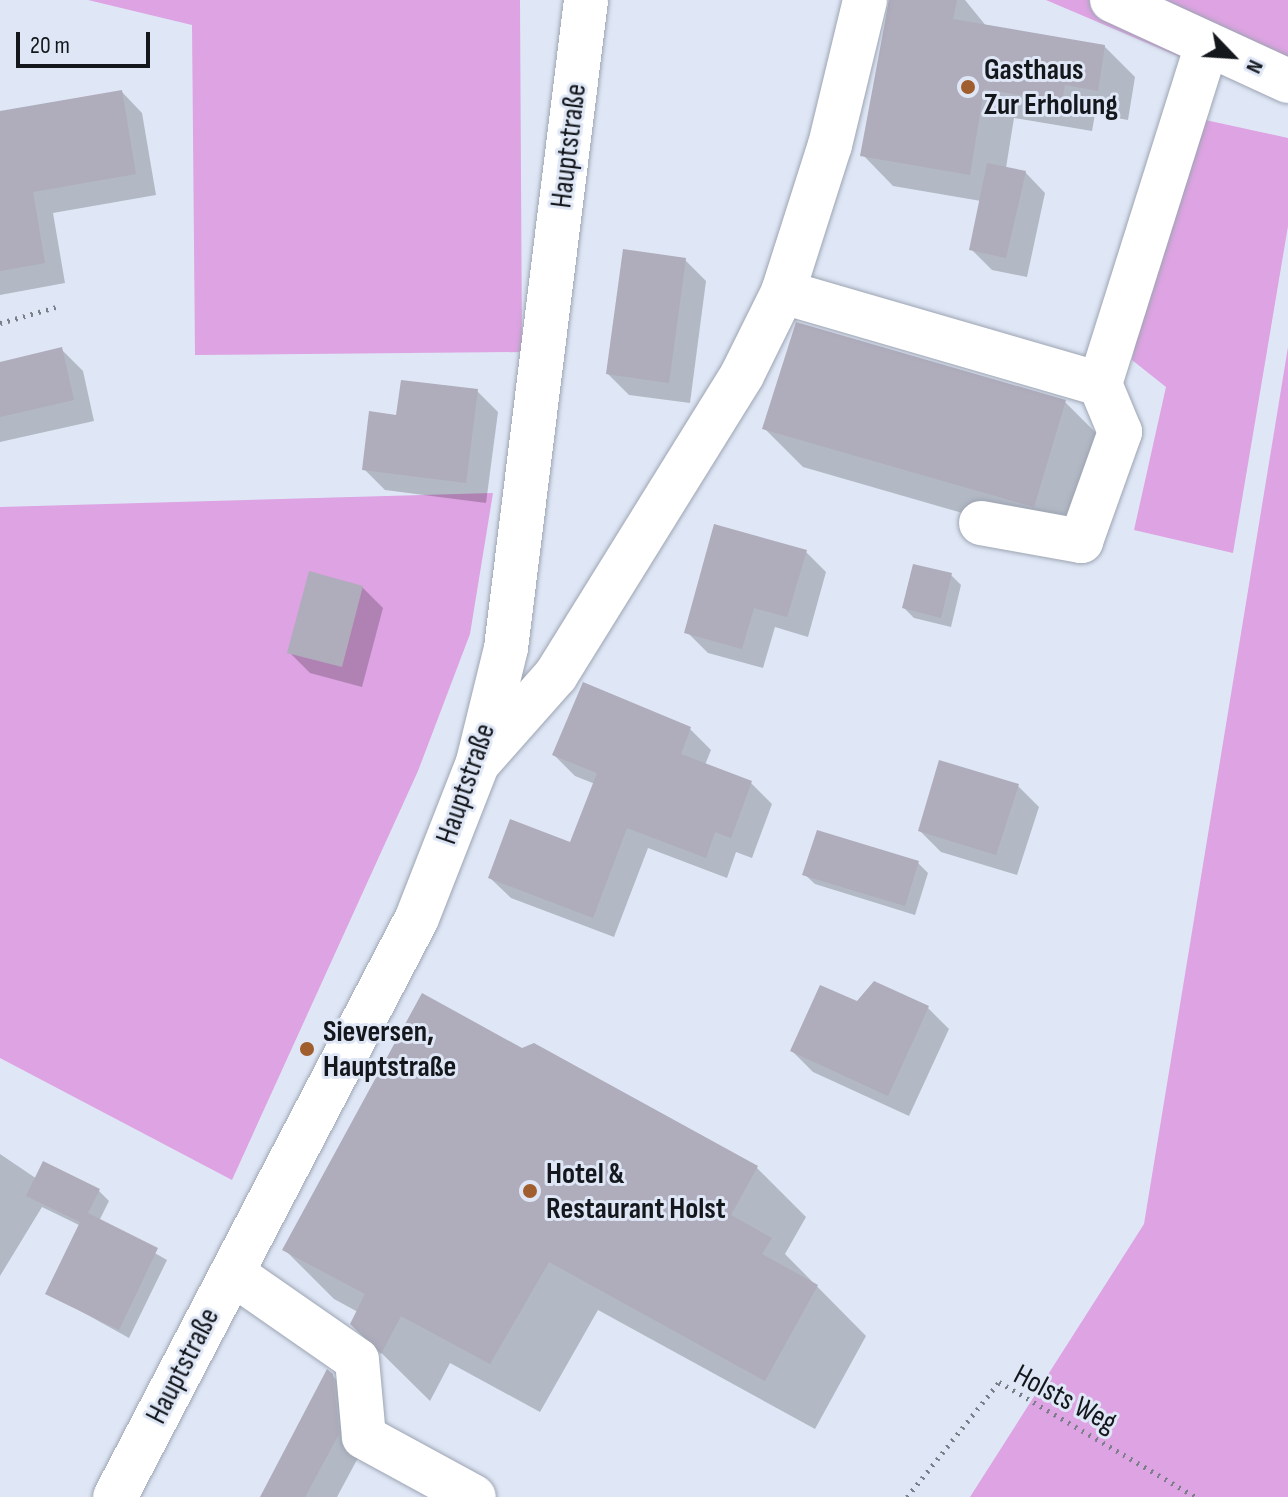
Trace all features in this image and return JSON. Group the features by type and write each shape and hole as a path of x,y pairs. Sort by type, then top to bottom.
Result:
{"street":[{"name":"Hauptstraße","path":"115,1497 417,918 478,762 506,648 586,0"},
{"path":"478,762 556,675 742,375 783,292 830,145 865,0"},
{"path":"1112,0 1288,81"},
{"path":"981,523 1081,541 1120,432 1100,384 1207,44"},
{"path":"783,292 1100,384"},
{"path":"232,1273 357,1360 364,1437 474,1497"}],"path":[{"path":"0,323 56,307"},
{"name":"Holsts Weg","path":"907,1497 999,1382 1196,1497"}],"shaded area":[{"path":"88,0 520,0 522,352 195,355 192,25"},
{"path":"1046,0 1288,0 1288,103"},
{"path":"1187,116 1288,138 1288,226 1233,553 1134,530 1166,387 1132,360"},
{"path":"1288,347 1288,1497 970,1497 1144,1224"},
{"path":"493,493 470,634 418,771 232,1180 0,1058 0,507"}],"building":[{"name":"Gasthaus Zur Erholung","path":"889,0 957,0 953,19 1105,45 1098,91 1065,85 1062,102 984,89 970,175 860,156"},
{"path":"122,90 136,174 33,192 45,263 0,271 0,111"},
{"path":"987,163 1026,171 1006,258 969,250"},
{"path":"623,249 686,258 669,383 606,374"},
{"path":"796,322 1066,400 1034,507 762,429"},
{"path":"62,347 74,400 0,417 0,362"},
{"path":"401,380 478,389 466,483 362,470 369,411 396,415"},
{"path":"714,524 807,550 787,617 754,608 742,649 684,633"},
{"path":"913,564 952,573 941,618 902,608"},
{"path":"309,571 363,586 342,667 287,653"},
{"path":"583,682 691,727 681,754 752,781 731,838 715,832 706,858 627,828 593,918 488,878 510,819 570,842 597,773 552,755"},
{"path":"939,760 1019,784 996,855 918,831"},
{"path":"817,830 919,861 905,906 802,875"},
{"path":"874,981 929,1006 888,1096 790,1051 820,985 857,1001"},
{"name":"Hotel & Restaurant Holst","path":"422,993 522,1048 534,1043 758,1166 731,1215 772,1238 762,1254 818,1285 765,1381 549,1262 490,1364 401,1316 381,1354 350,1324 365,1294 282,1250"},
{"path":"43,1161 100,1189 88,1213 158,1248 119,1330 45,1294 80,1222 26,1196"},
{"path":"327,1369 333,1374 339,1434 305,1497 260,1497"}],"place":[{"name":"Gasthaus Zur Erholung","path":"968,87"},
{"name":"Sieversen, Hauptstraße","path":"307,1049"},
{"name":"Hotel & Restaurant Holst","path":"530,1191"}]}
